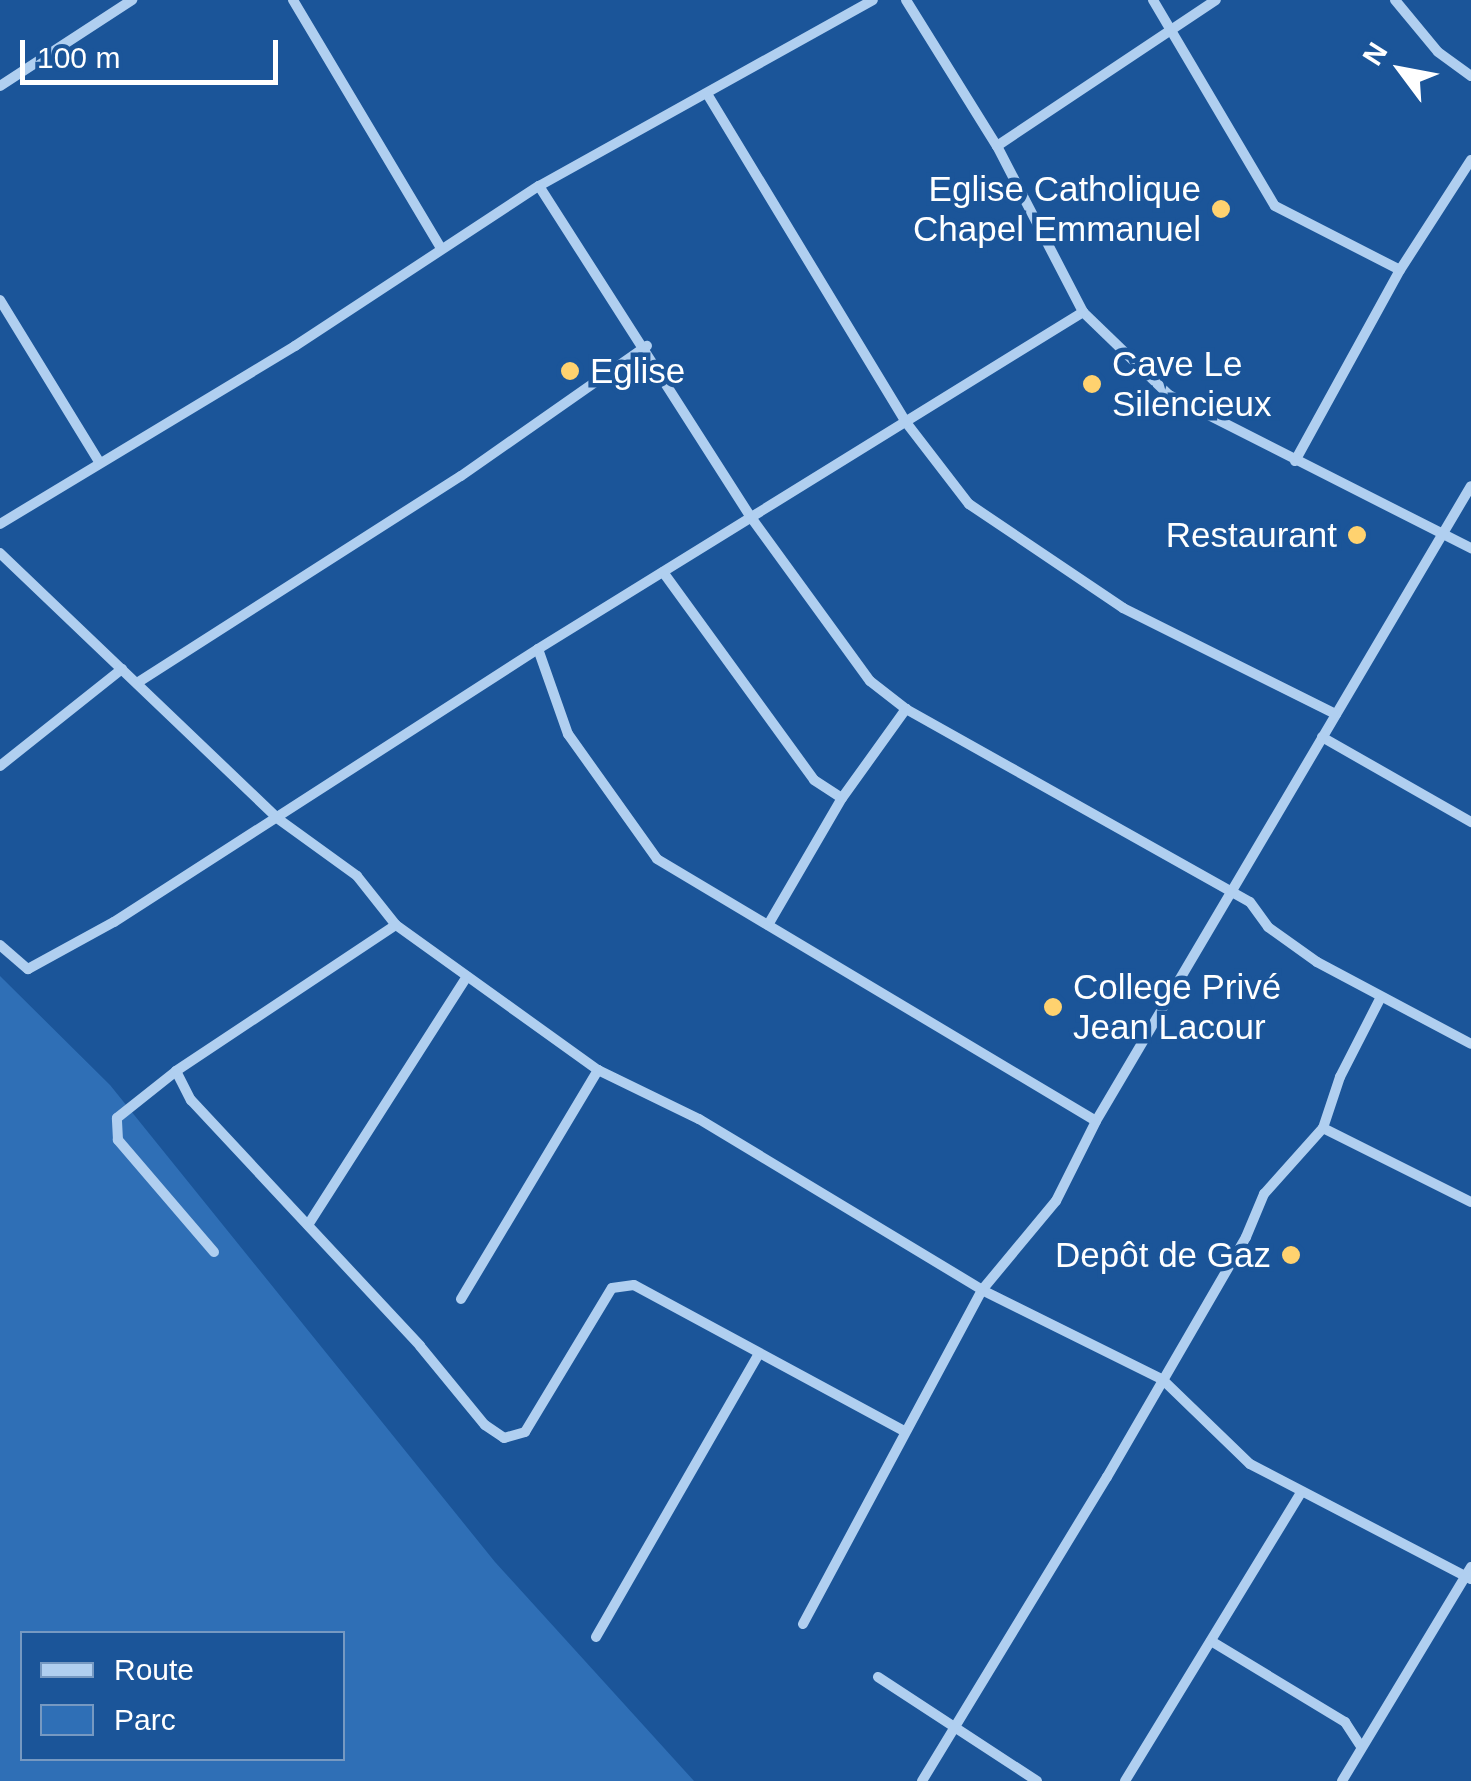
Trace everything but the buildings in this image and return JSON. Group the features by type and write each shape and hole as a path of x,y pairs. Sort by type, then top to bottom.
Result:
{"street":[{"path":"0,86 132,0"},
{"path":"292,0 440,247"},
{"path":"0,524 98,460 295,346 440,247 539,186 709,97 874,0"},
{"path":"906,0 997,146 1083,312 1169,395 1438,535 1471,548"},
{"path":"1153,0 1174,29 1275,206 1400,270"},
{"path":"997,146 1216,0"},
{"path":"1396,0 1438,52 1471,76"},
{"path":"709,97 905,421 968,504 1123,608 1336,714"},
{"path":"1294,460 1400,270 1471,160"},
{"path":"539,186 647,346 750,516 870,680 906,710 1231,892 1284,940 1471,1044"},
{"path":"0,300 98,460"},
{"path":"0,945 28,969 114,922 538,649 1083,312"},
{"path":"137,683 461,476 647,346"},
{"path":"803,1624 982,1290 1056,1201 1096,1122 1438,535 1471,486"},
{"path":"0,553 277,818 357,876 396,925 598,1070 699,1119 982,1290 1163,1380 1250,1464 1300,1494 1469,1574 1360,1745 1342,1781"},
{"path":"663,572 814,780 842,798"},
{"path":"538,649 568,734 658,859 1096,1122"},
{"path":"0,766 122,668"},
{"path":"768,925 842,798 906,710"},
{"path":"1322,737 1471,822"},
{"path":"214,1252 118,1140 117,1118 176,1071 396,925"},
{"path":"308,1225 467,976"},
{"path":"922,1781 1163,1380 1264,1194 1323,1128 1340,1077 1381,997"},
{"path":"461,1299 598,1070"},
{"path":"176,1071 191,1100 308,1225 484,1425 504,1438 525,1432 612,1288 634,1284 904,1432"},
{"path":"1323,1128 1471,1202"},
{"path":"596,1637 760,1354"},
{"path":"1126,1781 1300,1494"},
{"path":"1211,1641 1345,1722 1360,1745"},
{"path":"878,1678 954,1722 1036,1781"}],"green space":[{"path":"0,976 110,1085 495,1562 694,1781 0,1781"}],"place":[{"name":"Eglise Catholique Chapel Emmanuel","path":"1221,209"},
{"name":"Eglise","path":"570,371"},
{"name":"Cave Le Silencieux","path":"1092,384"},
{"name":"Restaurant","path":"1357,535"},
{"name":"College Privé Jean Lacour","path":"1053,1007"},
{"name":"Depôt de Gaz","path":"1291,1255"}]}
